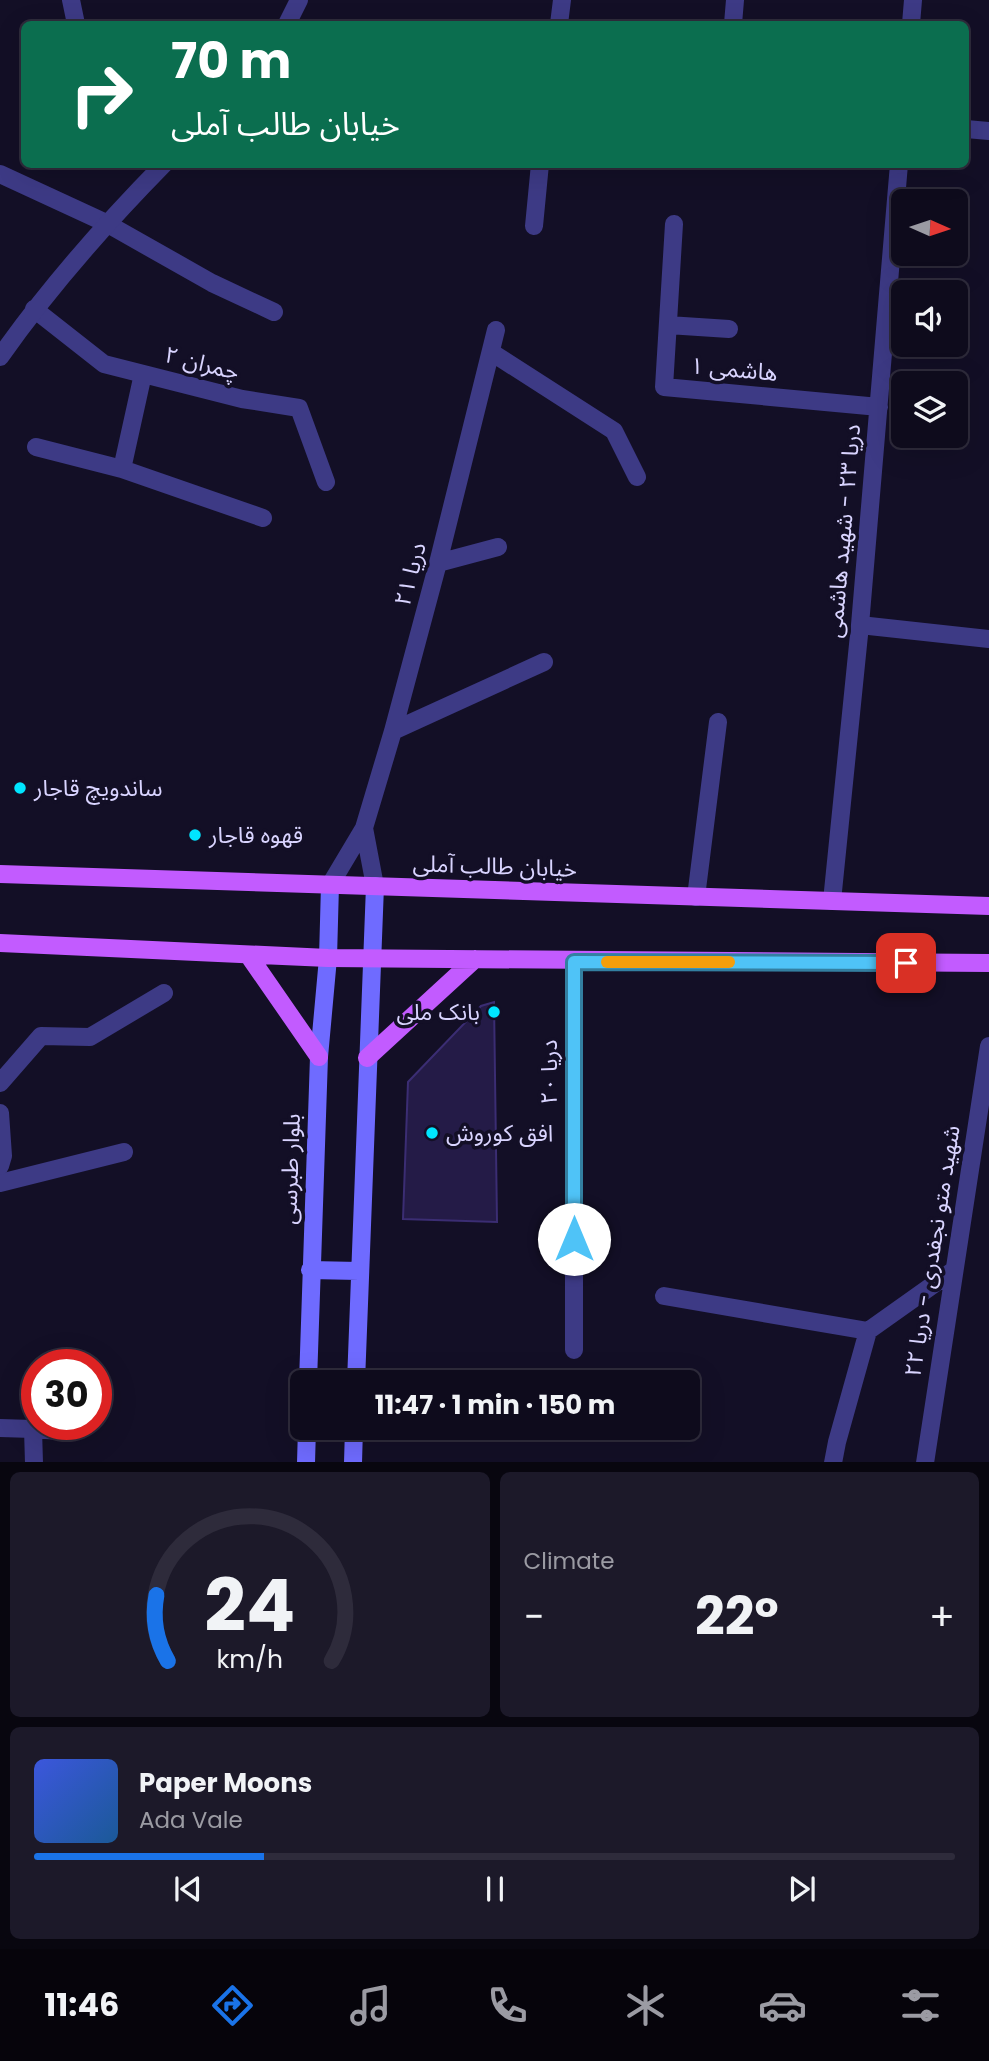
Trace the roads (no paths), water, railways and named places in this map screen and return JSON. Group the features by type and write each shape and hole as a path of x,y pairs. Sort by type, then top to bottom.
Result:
{"main road":[{"name":"خیابان طالب آملی","path":"0,874 989,906"},
{"name":"بلوار طبرسی","path":"308,1370 319,1057 330,885"},
{"path":"356,1370 375,886"},
{"path":"0,943 327,958 574,962 989,963"},
{"path":"249,956 319,1057"},
{"path":"367,1058 475,959"},
{"path":"310,1270 359,1270"},
{"path":"306,1462 307,1440"},
{"path":"353,1462 354,1440"}],"street":[{"path":"71,0 75,21"},
{"path":"288,21 299,0"},
{"path":"559,21 562,0"},
{"path":"733,21 735,0"},
{"path":"911,21 913,0"},
{"path":"969,129 989,131"},
{"path":"0,357 34,309 106,223 160,168"},
{"path":"534,226 540,168"},
{"name":"دریا ۲۳ - شهید هاشمی","path":"832,901 860,625 899,168"},
{"path":"0,174 106,223 212,283 274,312"},
{"name":"هاشمی ۱","path":"674,224 664,387 879,407"},
{"name":"چمران ۲","path":"34,309 104,364 242,399 299,408 326,482"},
{"path":"668,326 729,329"},
{"name":"دریا ۲۱","path":"330,885 364,828 438,563 496,330"},
{"path":"491,352 614,431 637,477"},
{"path":"122,469 143,374"},
{"path":"36,447 122,469 263,517"},
{"path":"438,563 498,547"},
{"path":"860,625 989,639"},
{"path":"393,731 544,662"},
{"path":"696,897 718,722"},
{"name":"دریا ۲۱","path":"364,828 375,886"},
{"name":"دریا ۲۰","path":"574,962 574,1350"},
{"path":"0,1083 41,1035 90,1037 164,993"},
{"name":"شهید متو نجفدری - دریا ۲۲","path":"925,1462 989,1046"},
{"path":"0,1113 3,1156 0,1167"},
{"path":"0,1183 124,1153"},
{"path":"833,1462 836,1442 868,1331 954,1270"},
{"path":"664,1296 868,1331"},
{"path":"0,1428 21,1429"},
{"path":"33,1440 34,1462"}],"place":[{"name":"ساندویچ قاجار","path":"20,788"},
{"name":"قهوه قاجار","path":"195,835"},
{"name":"بانک ملی","path":"494,1012"},
{"name":"افق کوروش","path":"432,1133"}]}
